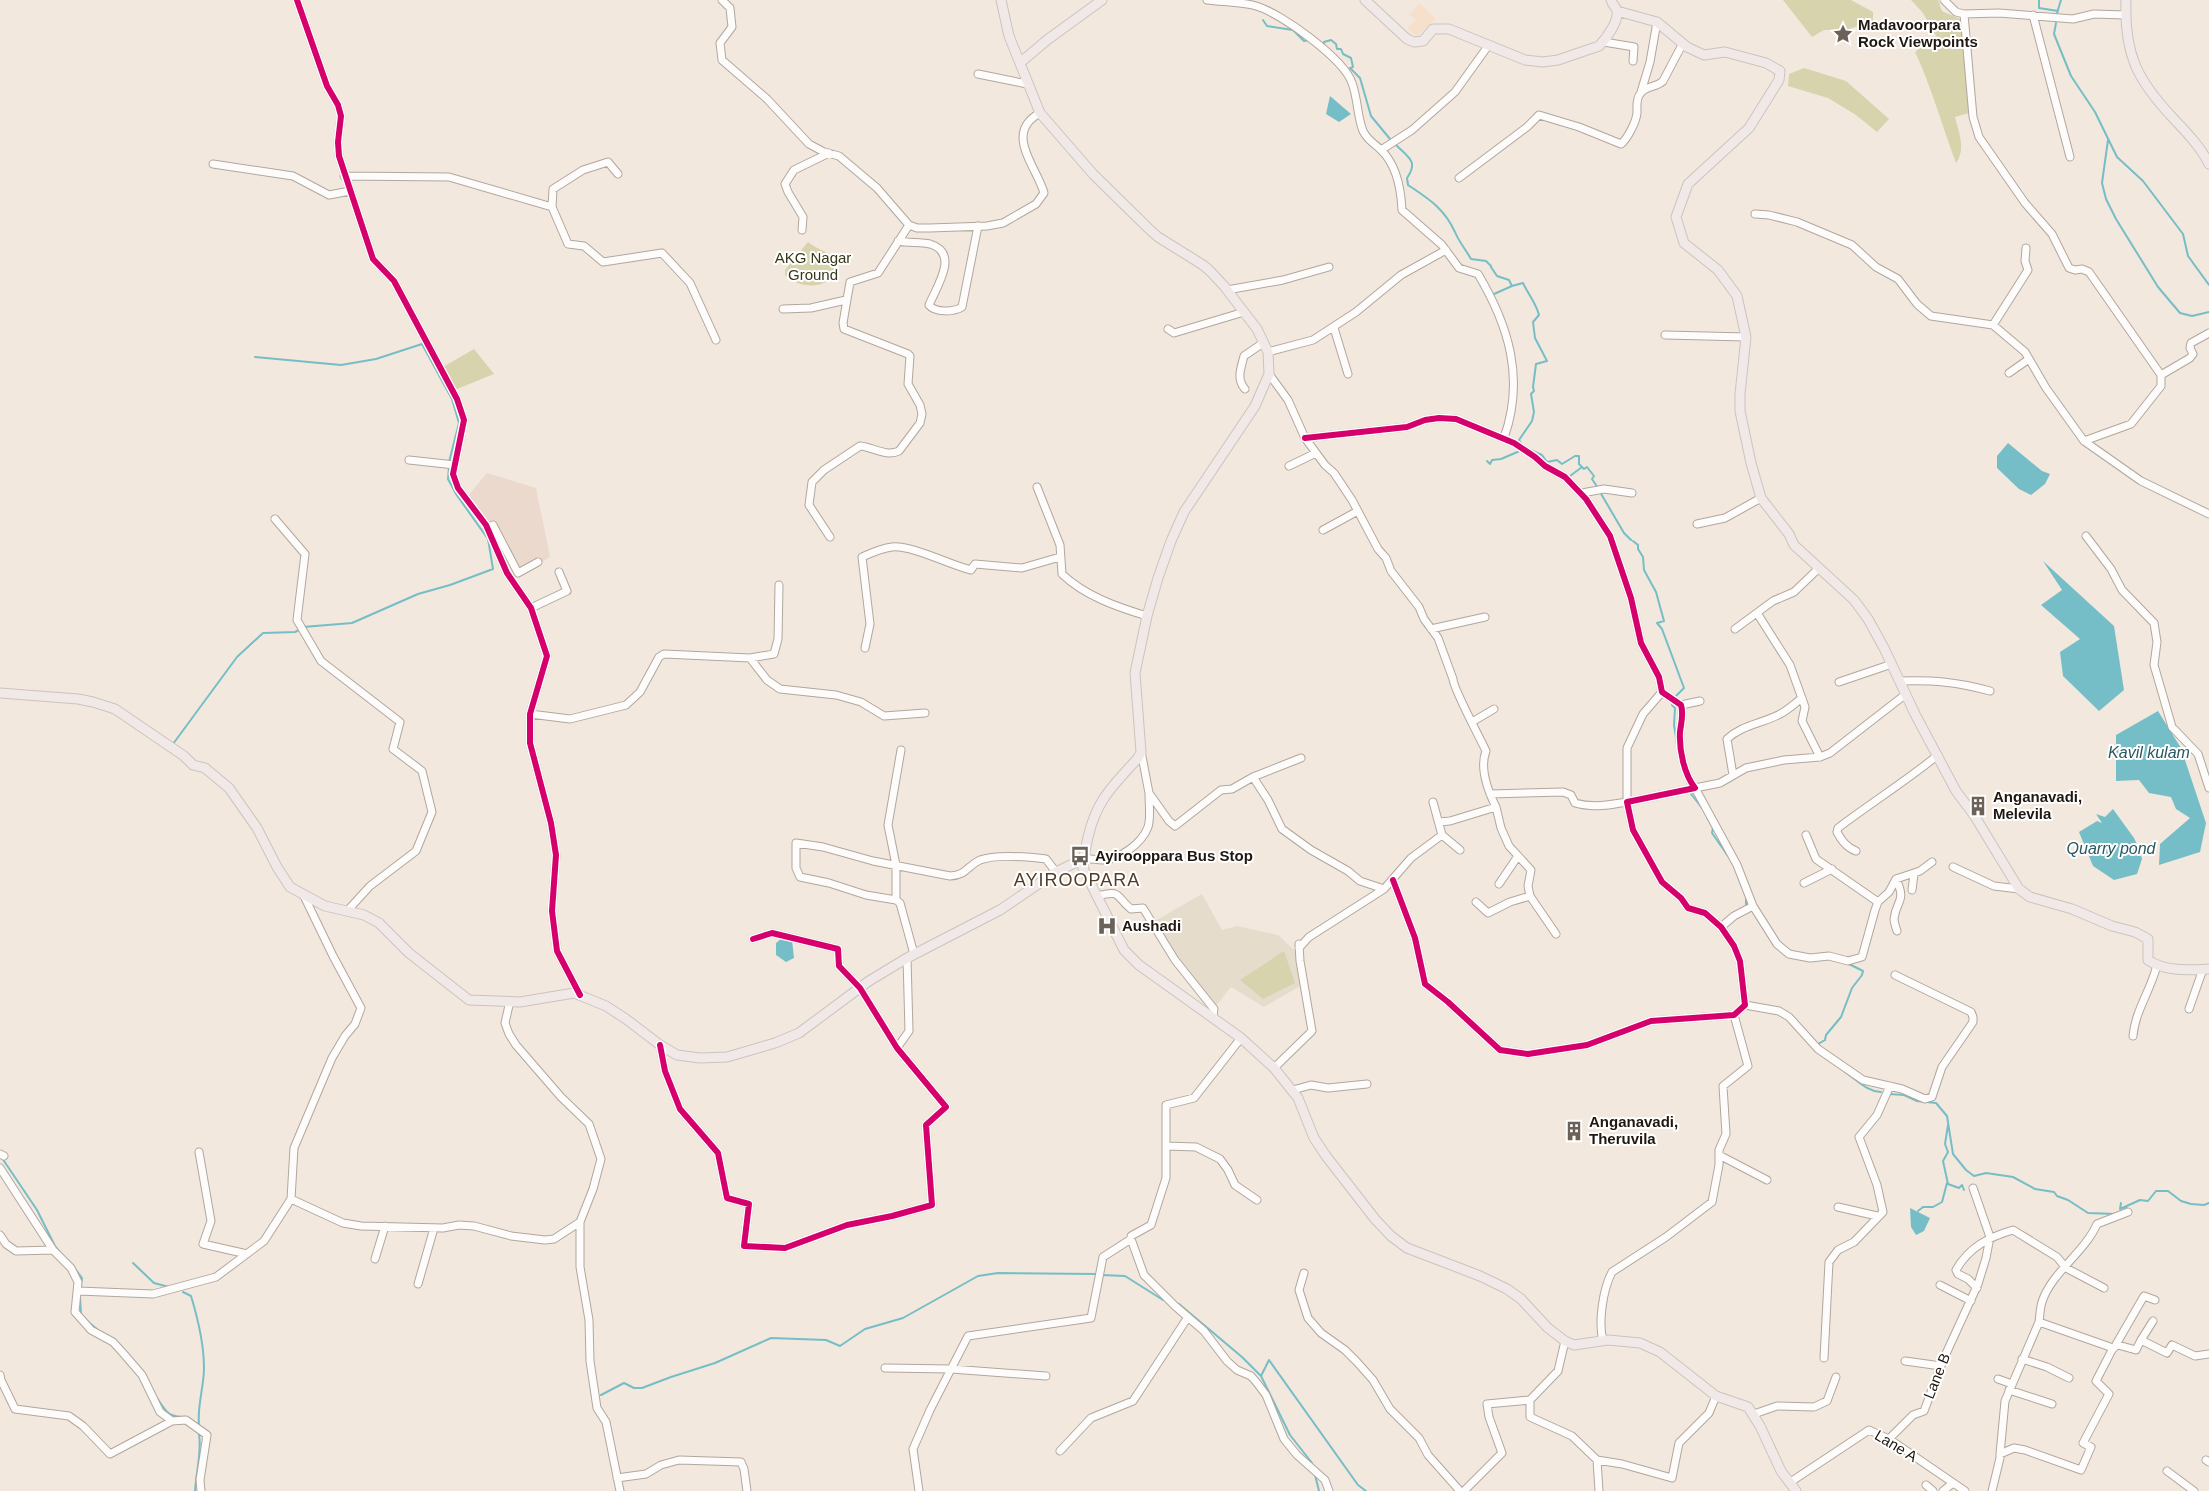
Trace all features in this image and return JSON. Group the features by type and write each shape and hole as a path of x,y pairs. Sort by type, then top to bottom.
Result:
{"main road":[{"path":"1001,0 1009,36 1040,113 1093,174 1148,228 1158,237 1203,265 1227,290 1256,329 1268,352 1269,374 1255,406 1184,512 1171,541 1147,616 1135,673 1141,751 1138,758 1098,805 1083,859 1083,868 1098,896 1112,929 1129,955 1139,965 1213,1016 1274,1068 1298,1098 1314,1138 1375,1219 1391,1236 1407,1248 1480,1276 1507,1290 1521,1299 1548,1328 1564,1341 1574,1345 1603,1341 1640,1343 1660,1352 1716,1396 1748,1407 1754,1414 1772,1455 1796,1491"},
{"path":"1021,62 1047,40 1102,0"},
{"path":"1365,0 1407,39 1414,42 1424,41 1434,29 1442,28 1456,31 1525,60 1543,62 1558,60 1595,49 1604,42 1617,11 1611,0"},
{"path":"2126,0 2125,15 2131,55 2138,74 2150,93 2182,127 2203,153 2209,164"},
{"path":"1617,11 1657,22 1683,43 1704,55 1725,52 1766,63 1780,70 1779,80 1749,128 1688,184 1676,217 1684,243 1718,270 1737,296 1746,337 1740,411 1751,463 1761,498 1789,534 1794,545 1854,600 1877,635 1956,791 1974,815 1977,824 2018,889 2040,900 2072,909 2112,926 2144,935 2148,939 2148,960 2156,965 2179,969 2206,969"},
{"path":"0,693 78,699 115,709 184,756 193,765 205,768 228,788 258,828 277,867 290,887 325,906 348,910 379,923 409,953 469,1000 520,1002 574,993 606,1006 677,1055 700,1058 727,1057 775,1044 799,1033 860,988 910,956 1000,910 1056,872 1083,859"}],"street":[{"path":"296,0 327,86 338,105 341,116 338,142 339,156 344,176 373,259 394,281 457,398 464,420 453,474 458,488 487,528 507,573 532,608 546,656 530,714 530,743 551,823 556,855 552,911 557,951 580,995"},
{"path":"722,0 730,8 732,27 720,43 722,60 766,99 801,137 817,149 839,156 878,188 909,224 923,228 1003,223 1013,219 1036,204 1044,193 1025,152 1023,133 1028,121 1040,113"},
{"path":"1207,0 1260,7 1305,33 1342,67 1352,82 1357,114 1363,131 1369,141 1382,150 1393,168 1399,183 1402,210 1446,250 1452,261 1459,268 1478,274 1503,323 1511,350 1514,390 1512,412 1504,438"},
{"path":"1944,0 1956,12 1964,14 2033,15 2073,19 2094,14 2125,15"},
{"path":"1964,14 1973,117 1979,137 2025,203 2052,234 2069,268 2075,270 2082,269 2089,272 2161,375 2161,386 2131,424 2084,441"},
{"path":"2033,15 2070,157"},
{"path":"1459,178 1528,127 1540,115 1579,127 1620,144 1625,141 1636,116 1638,97 1650,62 1657,22"},
{"path":"1604,42 1634,48 1633,61"},
{"path":"1641,92 1648,87 1659,86 1664,81 1683,43"},
{"path":"1382,150 1412,130 1455,92 1488,46"},
{"path":"978,74 1027,84"},
{"path":"802,230 803,217 785,184 794,170 829,153"},
{"path":"618,174 608,162 584,170 553,189 552,207 568,244 584,246 603,262 662,253 690,283 716,340"},
{"path":"214,164 293,176 329,195 350,191"},
{"path":"344,176 449,177 552,207"},
{"path":"1755,214 1769,215 1797,222 1852,245 1876,267 1898,279 1917,304 1931,316 1993,325 2025,352 2046,388 2084,441 2141,481 2209,514"},
{"path":"830,537 809,505 812,482 824,470 860,446 894,454 899,451 920,423 922,414 920,404 908,384 910,356 844,329 843,322 850,282 878,273 909,224"},
{"path":"898,242 929,244 942,249 945,253 945,265 929,305 936,310 957,310 962,306 978,226"},
{"path":"1993,325 2028,270 2026,248"},
{"path":"1268,352 1314,340 1334,328 1401,274 1446,250"},
{"path":"1227,290 1283,280 1329,267"},
{"path":"783,309 811,308 846,300"},
{"path":"1168,329 1174,333 1244,312"},
{"path":"1334,328 1348,374"},
{"path":"2161,375 2190,358 2193,354 2189,346 2191,343 2209,333"},
{"path":"1665,335 1746,337"},
{"path":"1245,389 1240,384 1244,356 1263,343"},
{"path":"2009,373 2029,359"},
{"path":"1269,374 1288,400 1305,438 1334,473 1352,500 1356,512 1378,549 1386,558 1391,571 1419,607 1438,638 1453,679 1453,686 1486,751 1483,758 1490,794 1496,807 1504,837 1508,846 1531,870 1528,886 1530,896 1556,934"},
{"path":"1305,438 1407,427 1438,418 1456,419 1504,438 1528,452 1545,466 1565,477 1582,493 1610,536 1631,598 1641,643 1659,677 1662,692 1681,705 1683,717 1680,740 1687,778 1695,788 1737,866 1753,906 1777,944 1789,954 1810,958 1828,956 1848,961 1862,957 1878,902 1889,892 1896,879 1903,875 1914,874 1932,862"},
{"path":"1289,466 1316,453"},
{"path":"409,460 455,465"},
{"path":"1037,487 1060,545 1062,574 1096,597 1121,608 1147,616"},
{"path":"1582,493 1604,489 1632,493"},
{"path":"1697,524 1725,518 1761,498"},
{"path":"1323,530 1356,512"},
{"path":"275,519 305,554 297,620 321,661 400,722 393,749 422,771 432,812 416,851 370,886 348,910"},
{"path":"487,528 493,525 518,573 538,562"},
{"path":"2086,536 2111,569 2122,590 2154,623 2157,642 2154,665 2172,727 2198,754 2209,788"},
{"path":"865,648 870,624 862,557 868,554 893,547 912,550 971,570 975,564 1022,568 1060,557"},
{"path":"1735,629 1773,601 1794,592 1819,568"},
{"path":"532,608 567,591 559,572"},
{"path":"530,714 570,719 626,705 640,692 659,657 664,654 750,658 774,654 778,639 779,586"},
{"path":"1757,612 1790,665 1805,707 1802,721 1820,757"},
{"path":"1431,629 1485,617"},
{"path":"750,658 767,680 780,688 836,695 861,702 884,716 925,713"},
{"path":"1839,682 1892,664"},
{"path":"1900,681 1931,680 1960,683 1990,691"},
{"path":"1662,692 1643,714 1627,748 1628,775 1626,795 1633,830 1662,882 1688,908 1706,913 1721,927 1734,946 1740,961 1745,1005"},
{"path":"1490,794 1562,792 1571,795 1575,804 1607,805 1720,783 1746,768 1759,764 1820,757 1843,745 1906,694"},
{"path":"1734,775 1727,739 1737,730 1760,723 1781,713 1802,698"},
{"path":"1681,705 1700,701"},
{"path":"1472,722 1494,708"},
{"path":"896,900 896,866 888,825 901,750"},
{"path":"1083,859 1103,860 1131,848 1142,837 1148,825 1149,793 1141,751"},
{"path":"1856,851 1848,848 1842,841 1837,832 1838,828 1875,799 1904,782 1938,755"},
{"path":"1149,793 1169,822 1178,826 1221,790 1232,789 1268,770 1301,758"},
{"path":"1253,778 1268,800 1282,828 1311,850 1348,871 1360,881 1384,889"},
{"path":"1433,802 1442,835 1460,850"},
{"path":"1438,822 1450,821 1496,807"},
{"path":"1274,1068 1312,1030 1299,945 1384,889 1411,858 1442,835"},
{"path":"1806,835 1816,859 1878,902"},
{"path":"897,1048 909,1031 910,956 900,903 896,900 866,895 828,883 800,877 796,868 796,843 823,847 896,866 950,876 961,875 982,859 997,857 1040,858 1048,860 1056,872"},
{"path":"1499,884 1518,856"},
{"path":"1952,867 1994,886 2018,889"},
{"path":"1804,882 1832,869"},
{"path":"1912,890 1914,874"},
{"path":"1896,879 1901,890 1901,902 1894,920 1897,931"},
{"path":"1393,880 1415,938 1425,984 1448,1002 1500,1050 1528,1054 1587,1045 1651,1021 1734,1015 1745,1005"},
{"path":"1098,896 1112,892 1118,894 1131,909 1143,908 1175,960 1214,1009 1213,1016"},
{"path":"78,1291 153,1294 216,1277 264,1241 291,1199 294,1148 332,1058 345,1036 355,1024 361,1008 304,896"},
{"path":"1476,902 1488,913 1510,902 1530,896"},
{"path":"1721,927 1734,916 1753,906"},
{"path":"660,1045 665,1071 680,1109 718,1153 727,1198 749,1204 744,1246 785,1248 847,1225 892,1216 932,1205 926,1125 946,1107 897,1048 860,988 839,966 838,949 772,933 753,939"},
{"path":"2133,1036 2134,1023 2153,982 2156,965"},
{"path":"2189,1009 2206,969"},
{"path":"1745,1005 1779,1011 1789,1017 1818,1049 1863,1080 1911,1092 1925,1099 1932,1097 1942,1067 1973,1022 1973,1017 1971,1012 1942,1000 1919,985 1895,975"},
{"path":"510,1001 505,1023 516,1045 561,1098 590,1124 601,1159 593,1189 580,1222 580,1267 589,1320 590,1361 595,1399 597,1408 606,1422 620,1491"},
{"path":"1603,1341 1602,1322 1611,1274 1618,1267 1666,1237 1712,1202 1719,1150 1726,1134 1723,1086 1748,1066 1734,1015"},
{"path":"919,1491 913,1449 930,1410 968,1336 1091,1318 1104,1257 1130,1239 1131,1236 1151,1224 1166,1178 1166,1105 1194,1098 1241,1038"},
{"path":"1293,1090 1311,1085 1328,1088 1367,1084"},
{"path":"1824,1358 1829,1262 1838,1250 1854,1242 1877,1216 1883,1212 1877,1185 1859,1137 1877,1115 1890,1086"},
{"path":"1167,1146 1196,1147 1220,1159 1235,1185 1257,1200"},
{"path":"200,1152 211,1220 203,1244 247,1254"},
{"path":"1719,1155 1767,1180"},
{"path":"0,1168 52,1250 71,1268 78,1282 74,1312 81,1322 91,1330 113,1342 142,1375 160,1412 172,1422"},
{"path":"1972,1188 1990,1237"},
{"path":"291,1199 343,1223 434,1228 459,1225 474,1226 511,1236 554,1240 580,1222"},
{"path":"1838,1207 1877,1216"},
{"path":"1992,1491 2000,1454 2005,1401 2039,1322 2042,1300 2092,1236 2097,1224 2128,1212"},
{"path":"374,1259 385,1226"},
{"path":"418,1284 434,1228"},
{"path":"1977,1288 1968,1279 1958,1274 1956,1270 1962,1259 1990,1237 2013,1230 2057,1257 2066,1268 2104,1288"},
{"path":"0,1235 6,1244 16,1252 52,1250"},
{"name":"Lane B","path":"1889,1439 1913,1415 1924,1410 1941,1366 1977,1288 1990,1237"},
{"path":"1130,1239 1144,1275 1204,1331 1227,1361 1237,1370 1251,1376 1266,1395 1284,1439 1297,1455 1325,1480 1330,1491"},
{"path":"1304,1273 1299,1290 1308,1318 1321,1333 1345,1350 1373,1380 1390,1408 1419,1438 1428,1455 1460,1491"},
{"path":"1940,1285 1971,1301"},
{"path":"2000,1454 2014,1448 2025,1450 2081,1470 2091,1447 2083,1443 2109,1394 2096,1381 2144,1296 2155,1300"},
{"path":"1060,1451 1091,1418 1133,1401 1188,1317"},
{"path":"2039,1322 2114,1348 2118,1345 2136,1350 2153,1321"},
{"path":"2141,1340 2167,1353 2172,1345 2196,1356 2209,1354"},
{"path":"1464,1491 1502,1453 1489,1417 1487,1404 1530,1400 1558,1371 1564,1341"},
{"path":"2022,1359 2047,1367 2069,1378"},
{"path":"1905,1361 1941,1366"},
{"path":"885,1368 951,1369 1046,1376"},
{"path":"0,1375 15,1409 69,1416 83,1426 110,1454 172,1422 186,1420 207,1435 200,1480 201,1491"},
{"path":"1754,1414 1777,1406 1814,1407 1821,1404 1827,1401 1836,1377"},
{"path":"1998,1379 2010,1387 2052,1404"},
{"path":"1530,1400 1530,1417 1572,1436 1597,1460 1622,1464 1672,1478 1679,1443 1709,1413 1716,1396"},
{"name":"Lane A","path":"1789,1483 1869,1430 1889,1439 1965,1491"},
{"path":"617,1478 646,1474 661,1465 679,1460 741,1462 744,1469 747,1491"},
{"path":"1597,1460 1599,1491"},
{"path":"2167,1471 2194,1491"},
{"path":"1943,1491 1953,1483"},
{"path":"1926,1485 1933,1491"}],"shaded area":[{"path":"1419,3 1436,19 1417,36 1407,29 1416,19 1409,15"},
{"path":"487,473 536,488 550,557 518,578 488,523 468,496"},
{"path":"1202,894 1222,930 1237,926 1278,935 1295,951 1302,985 1264,1007 1231,987 1213,1010 1148,925"}],"green space":[{"path":"1783,0 1851,0 1873,12 1873,21 1846,30 1824,30 1812,37"},
{"path":"1911,0 1938,0 1942,11 1962,20 1969,113 1955,117 1961,147 1956,163 1932,93 1915,52 1922,46 1935,48 1938,39 1923,13"},
{"path":"1804,68 1846,81 1889,119 1877,132 1856,115 1828,98 1788,86 1789,74"},
{"name":"AKG Nagar Ground","path":"808,242 831,255 837,262 837,271 829,280 821,284 804,285 785,275 785,270"},
{"path":"474,349 494,374 457,389 443,367"},
{"path":"1284,951 1295,983 1263,999 1240,980"}],"water":[{"path":"1330,96 1351,114 1339,122 1326,114"},
{"path":"2008,443 2042,471 2050,474 2045,484 2031,495 2019,489 1997,468 1997,456"},
{"path":"2043,561 2114,626 2124,690 2099,711 2063,676 2060,652 2080,639 2041,605 2062,590"},
{"name":"Kavil kulam","path":"2158,711 2181,748 2206,823 2200,852 2159,865 2160,844 2190,818 2176,809 2171,797 2149,793 2139,780 2116,781 2116,735"},
{"name":"Quarry pond","path":"2113,809 2134,838 2142,859 2137,874 2114,880 2093,866 2079,832 2097,821 2102,823 2096,814 2105,817"},
{"path":"787,934 792,940 794,958 786,962 776,955 776,943"},
{"path":"1910,1208 1930,1218 1924,1231 1916,1235 1911,1227"}],"waterway":[{"path":"2039,0 2039,8 2058,11"},
{"path":"2057,13 2061,0"},
{"path":"1263,20 1267,26 1293,30 1304,41 1309,40"},
{"path":"2056,23 2054,34 2071,76 2095,112 2117,157 2143,181 2183,234 2188,256 2209,285"},
{"path":"1324,46 1324,42 1331,40 1336,44 1337,49 1341,49 1343,54 1351,58 1353,67 1350,68 1360,78 1371,116 1390,139"},
{"path":"2108,140 2102,183 2106,199 2116,219 2158,287 2180,313 2192,316 2209,312"},
{"path":"1395,144 1408,156 1412,163 1407,178 1408,185 1441,210 1471,259 1486,261 1491,266"},
{"path":"1491,267 1497,276 1509,280 1512,286 1523,283 1539,315 1533,322 1535,338 1547,361 1536,364 1534,391 1531,394 1534,412 1532,421 1519,440 1522,445"},
{"path":"1494,294 1512,286"},
{"path":"255,357 341,365 376,359 422,344 452,399 459,423 449,462"},
{"path":"1528,449 1542,455 1547,462 1557,460 1562,464 1575,456 1579,456 1579,464 1584,469"},
{"path":"1487,461 1490,464 1492,460 1501,459 1522,450"},
{"path":"303,627 352,623 418,594 450,585 493,569 488,539 456,494 448,479 449,466"},
{"path":"1570,476 1582,467 1584,469 1587,467 1594,476 1592,479 1598,488"},
{"path":"1600,492 1624,533 1631,540"},
{"path":"1633,541 1638,545 1638,549 1643,557 1644,570 1656,592 1664,621 1657,623 1662,629 1684,688 1675,697"},
{"path":"173,744 237,657 263,633 295,632 299,630"},
{"path":"1672,700 1672,705 1675,708 1674,725 1678,750"},
{"path":"1685,776 1691,794 1703,809"},
{"path":"1707,817 1713,828 1712,833 1728,856"},
{"path":"1746,896 1746,905"},
{"path":"1818,1044 1825,1040 1826,1035 1841,1017 1852,988 1862,975 1863,971 1849,964"},
{"path":"1845,1072 1866,1087 1881,1092"},
{"path":"1889,1094 1904,1095 1917,1101 1936,1103 1947,1116 1953,1154 1966,1170 1974,1176 1986,1173 2013,1177 2035,1189 2054,1192 2057,1196 2068,1200 2088,1213 2116,1214"},
{"path":"1948,1125 1945,1144 1948,1152 1943,1161 1948,1184 1959,1188 1962,1185 1964,1190"},
{"path":"2,1158 37,1210 55,1246 63,1256"},
{"path":"1918,1211 1923,1207 1933,1207 1942,1202 1947,1183"},
{"path":"2121,1203 2120,1209 2140,1200 2148,1201 2156,1191 2168,1191 2181,1201 2191,1204 2204,1205 2209,1203"},
{"path":"2124,1210 2128,1205"},
{"path":"133,1263 154,1283 169,1287"},
{"path":"73,1266 82,1278 81,1284"},
{"path":"601,1395 624,1383 634,1388 642,1388 715,1363 771,1338 826,1340 840,1346 865,1329 903,1318 978,1276 998,1273 1096,1274"},
{"path":"1101,1275 1125,1276 1163,1300"},
{"path":"183,1292 191,1296 202,1340 204,1375 199,1425"},
{"path":"80,1296 81,1315"},
{"path":"1179,1304 1242,1357 1261,1376 1269,1360 1358,1485 1366,1491"},
{"path":"86,1320 98,1330"},
{"path":"1261,1376 1290,1435 1312,1463"},
{"path":"157,1398 168,1413 186,1417"},
{"path":"195,1491 199,1434"},
{"path":"1315,1475 1319,1491"}],"cycle path":[{"path":"297,0 327,86 338,105 341,116 338,142 339,156 373,259 394,281 457,399 464,420 453,474 458,488 486,525 507,573 531,608 547,656 530,714 530,743 551,823 556,855 552,911 557,951 580,995"},
{"path":"1305,438 1407,427 1425,420 1439,418 1456,419 1514,443 1545,466 1565,477 1586,499 1610,536 1631,598 1641,643 1659,677 1662,692 1681,705 1681,754 1685,769 1695,788 1627,802 1633,830 1662,882 1681,898 1688,908 1705,913 1721,927 1734,946 1740,961 1745,1005 1734,1015 1651,1021 1587,1045 1528,1054 1500,1050 1448,1002 1425,984 1415,938 1393,880"},
{"path":"660,1045 665,1071 680,1109 718,1153 727,1198 749,1204 744,1246 785,1248 847,1225 892,1216 932,1205 926,1125 946,1107 897,1048 860,988 839,966 838,949 772,933 753,939"}],"place":[{"name":"Madavoorpara Rock Viewpoints","path":"1843,34"},
{"name":"Anganavadi, Melevila","path":"1978,806"},
{"name":"Ayirooppara Bus Stop","path":"1080,856"},
{"name":"Aushadi","path":"1107,926"},
{"name":"Anganavadi, Theruvila","path":"1574,1131"}],"district":[{"name":"AYIROOPARA","path":"1077,880"}]}
